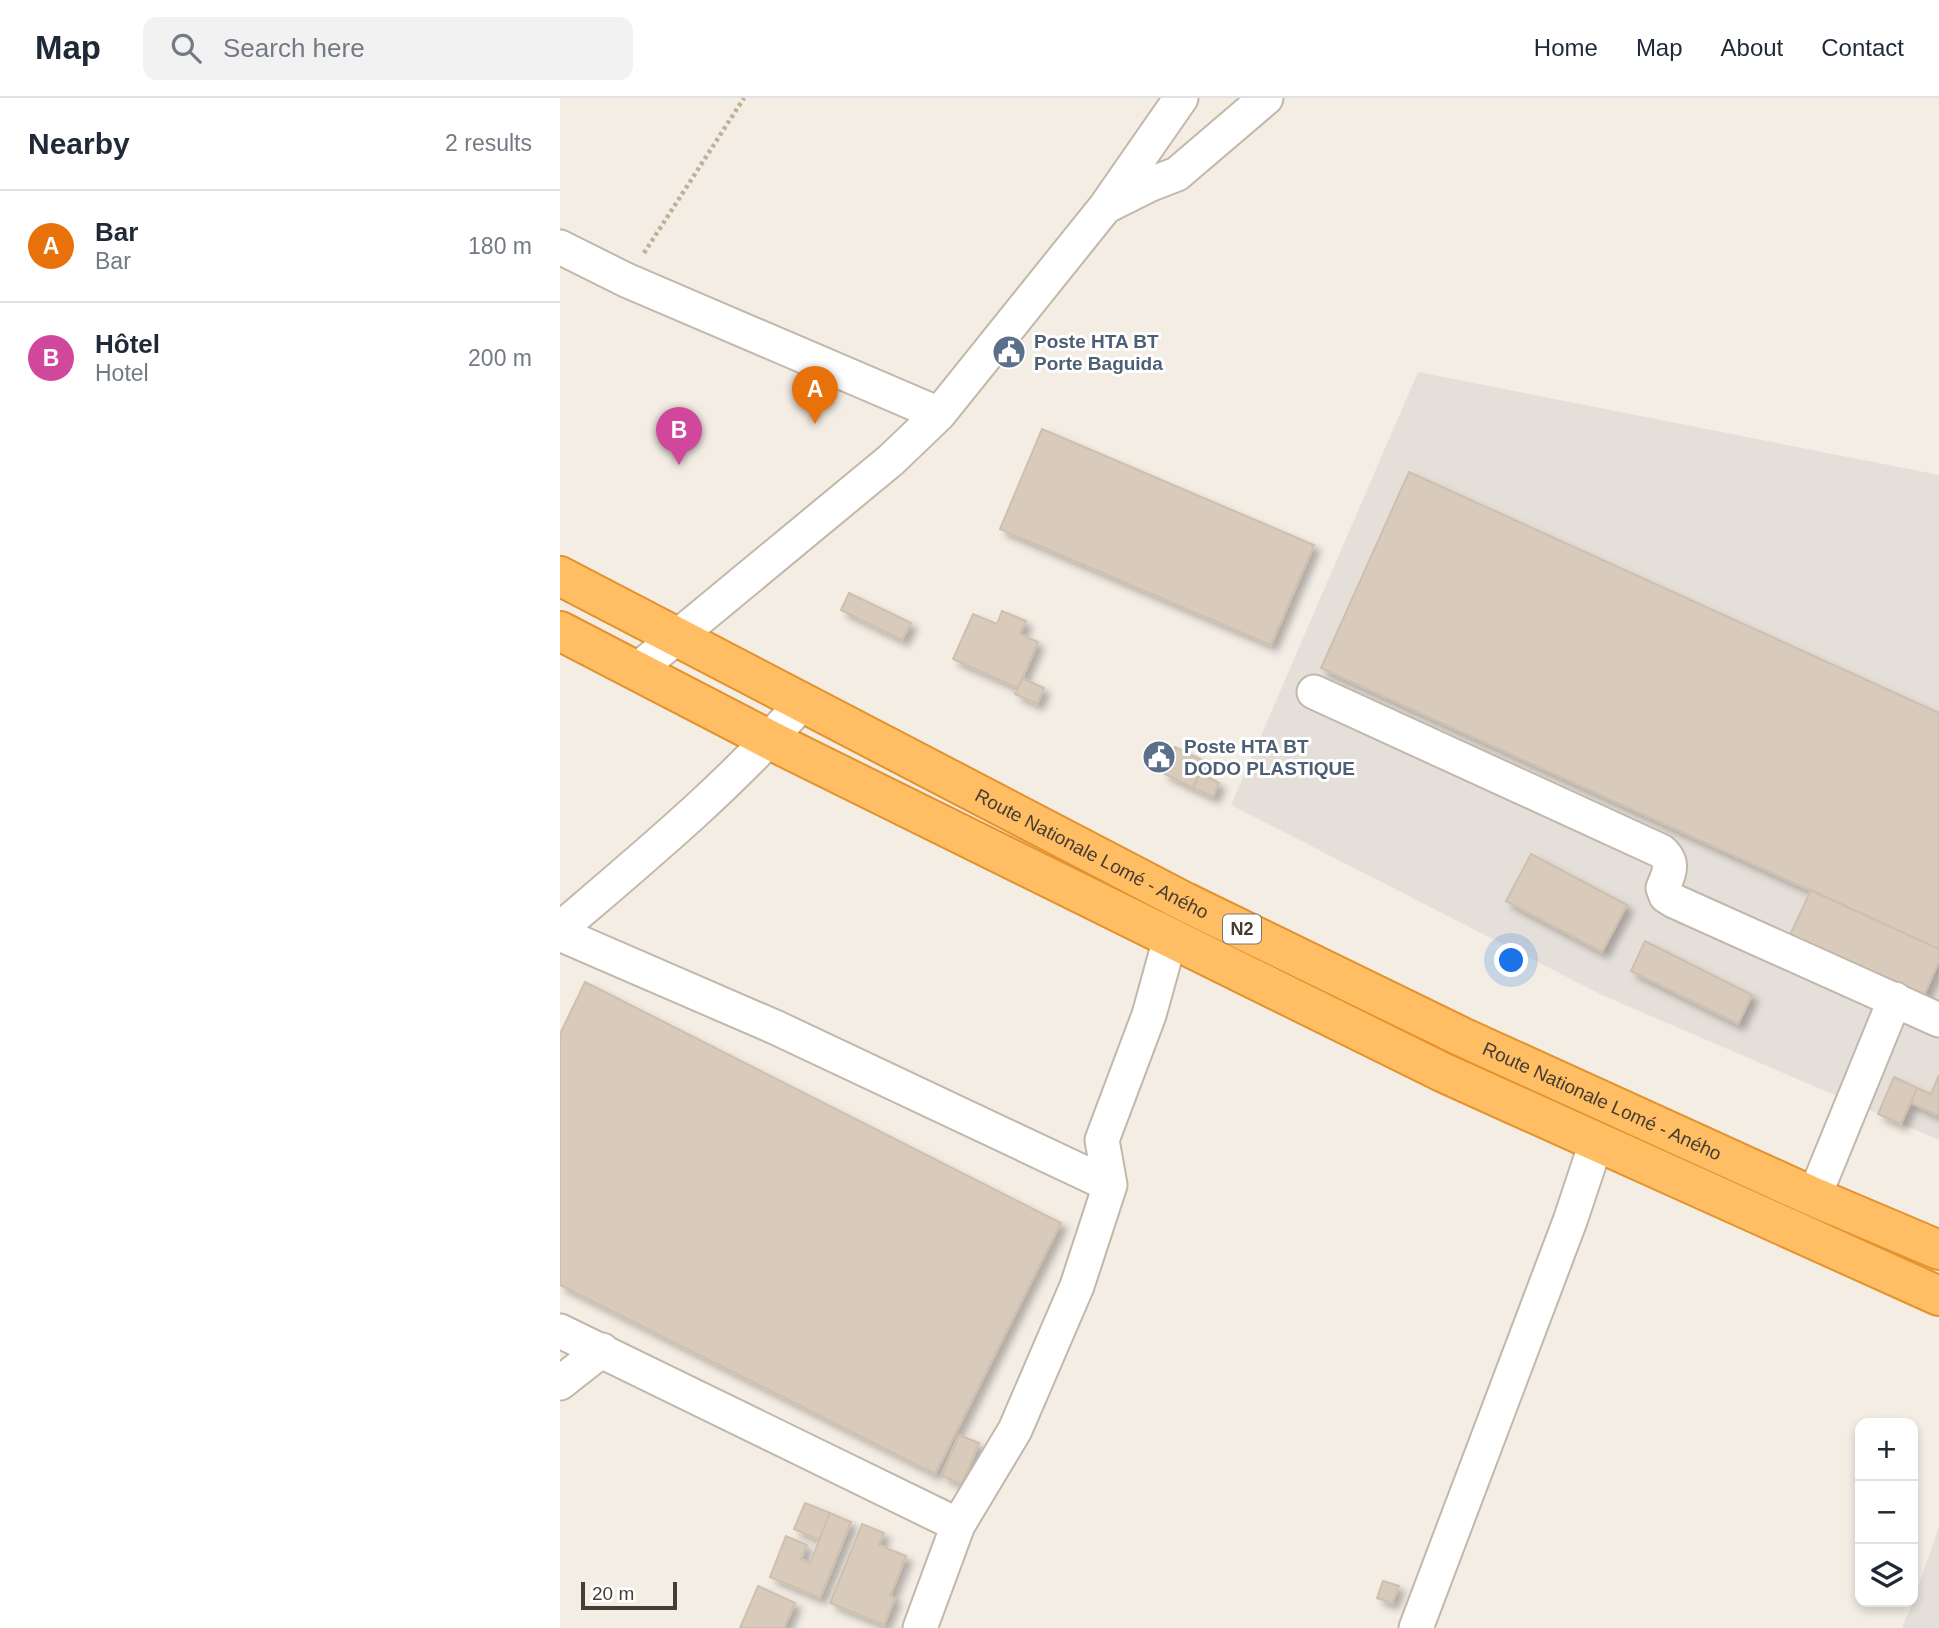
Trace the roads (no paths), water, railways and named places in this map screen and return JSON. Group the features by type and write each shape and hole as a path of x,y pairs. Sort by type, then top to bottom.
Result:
{"highway":[{"name":"Route Nationale Lomé - Aného","path":"560,576 1185,902 1460,1036 1814,1197 1939,1250"},
{"name":"Route Nationale Lomé - Aného","path":"560,631 770,740 1442,1072 1939,1296"}],"street":[{"path":"636,670 891,460 939,414 1106,206 1181,98"},
{"path":"1106,206 1177,174 1266,98"},
{"path":"560,247 626,280 939,414"},
{"path":"1314,692 1661,851 1669,857 1671,867 1663,888 1666,896 1674,901 1939,1020"},
{"path":"802,702 770,740 707,803 560,932 777,1028 1110,1185"},
{"path":"920,1628 958,1525 1015,1430 1077,1286 1110,1185 1102,1140 1149,1015 1170,939"},
{"path":"1814,1197 1895,999"},
{"path":"1416,1628 1565,1234 1596,1143"},
{"path":"560,1331 958,1525"},
{"path":"560,1383 602,1350"}],"place":[{"name":"Poste HTA BT Porte Baguida","path":"1009,352"},
{"name":"Bar","path":"815,424"},
{"name":"Hôtel","path":"679,465"},
{"name":"Poste HTA BT DODO PLASTIQUE","path":"1159,757"}]}
